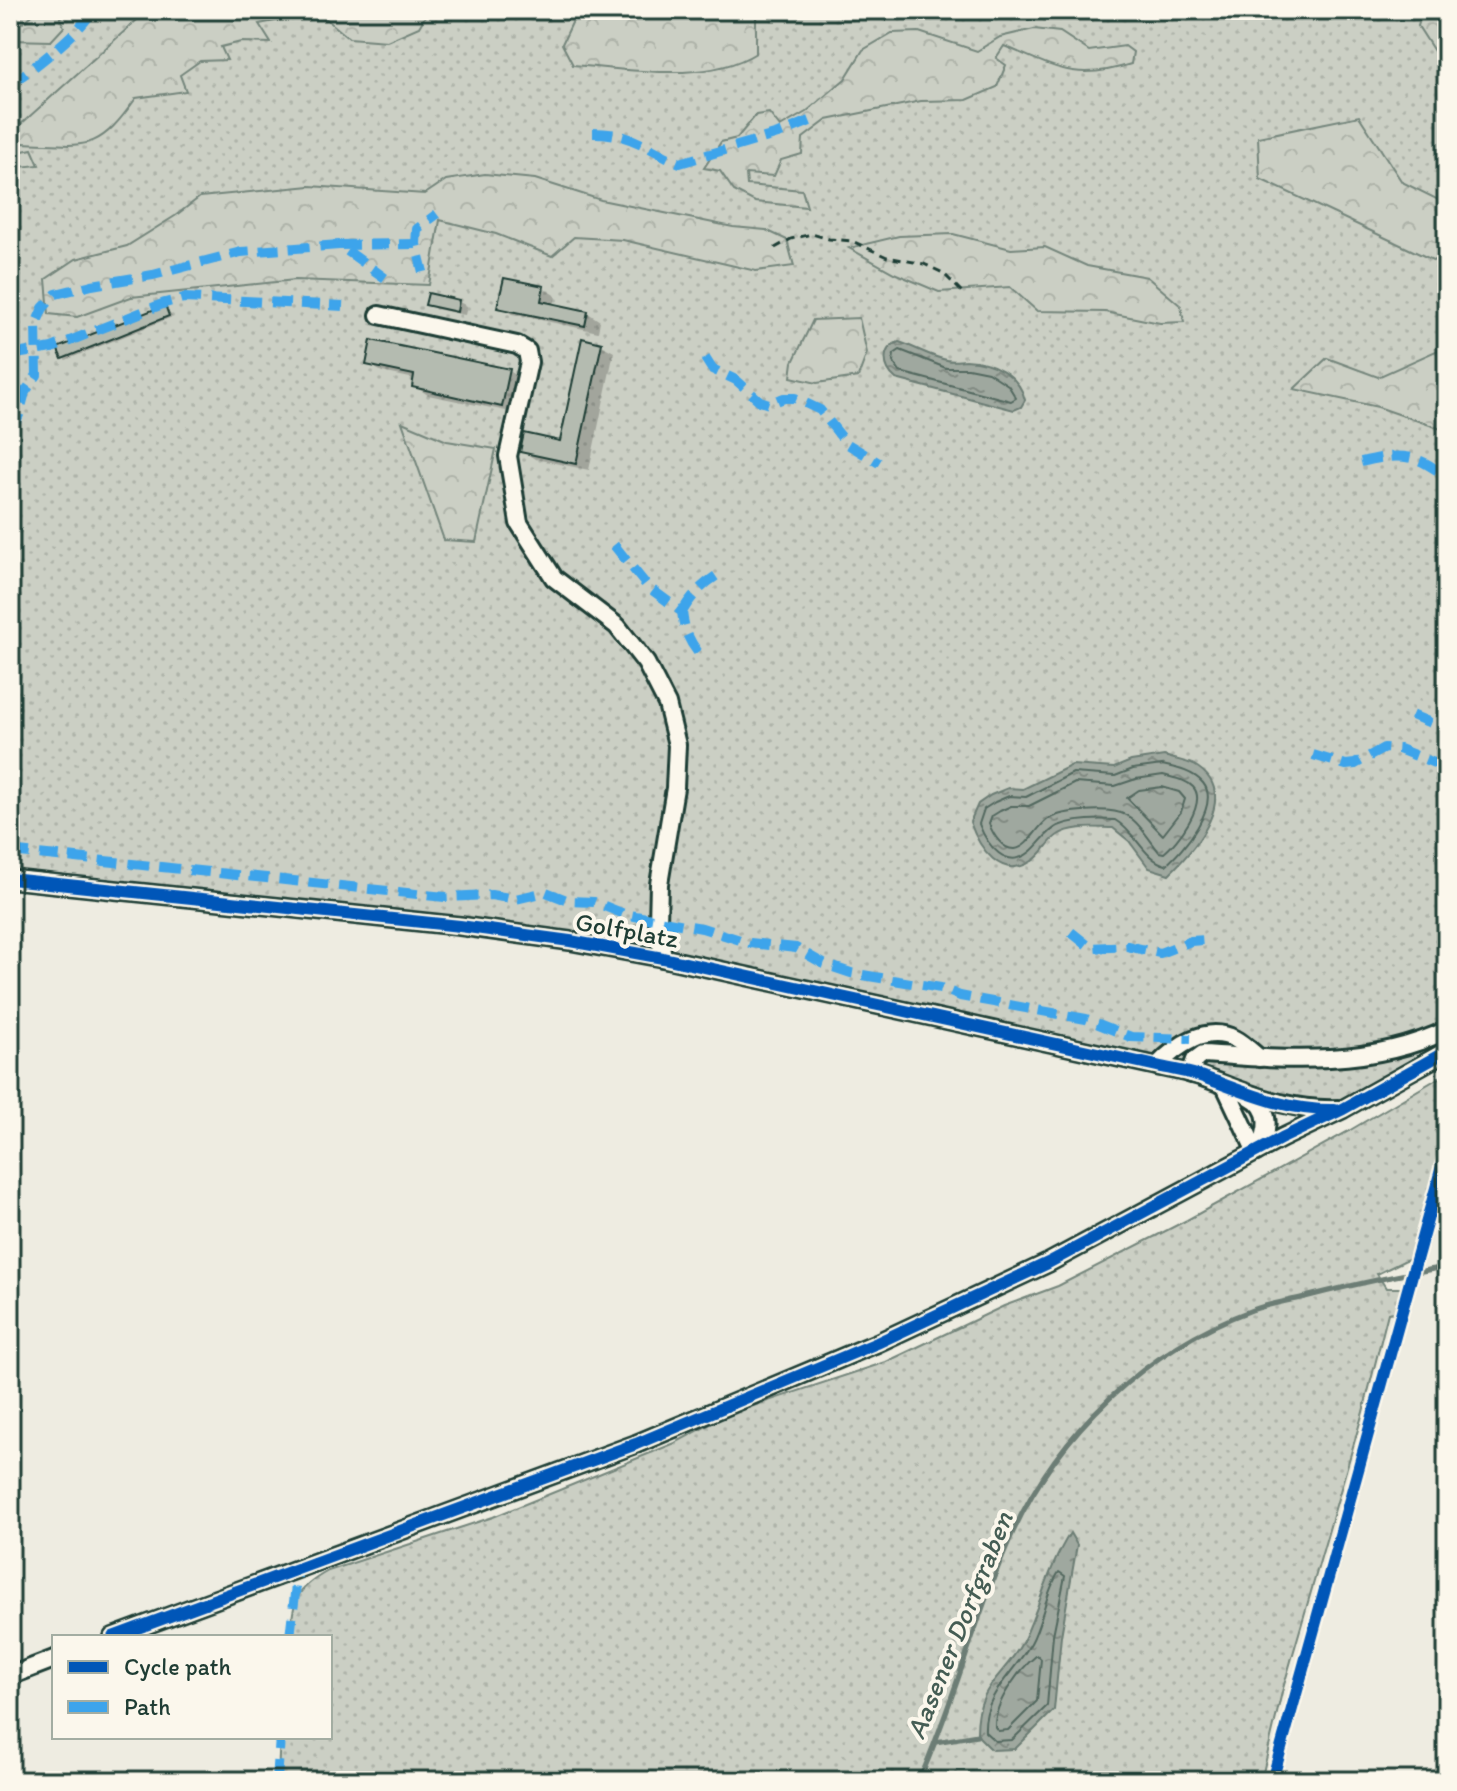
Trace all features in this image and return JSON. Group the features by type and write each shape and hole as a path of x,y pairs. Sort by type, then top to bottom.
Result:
{"street":[{"path":"379,315 517,345 527,351 529,362 508,456 519,523 554,578 617,626 646,663 667,704 677,745 675,788 659,884 658,922 663,958"},
{"name":"Golfplatz","path":"10,879 460,926 663,958 1157,1066 1303,1109 1343,1109"},
{"path":"1190,1074 1195,1060 1203,1054 1332,1059 1386,1052 1447,1030"},
{"path":"1157,1066 1170,1052 1191,1039 1214,1033 1234,1038 1259,1058"},
{"path":"118,1635 636,1444 877,1343 1048,1263 1343,1109 1447,1051"},
{"path":"1225,1086 1256,1152"},
{"path":"1246,1093 1263,1107 1267,1119 1265,1136 1256,1152"},
{"path":"10,1676 52,1660"}],"path":[{"path":"775,248 791,239 812,234 852,241 887,257 924,264 943,273 965,295"}],"green space":[{"path":"10,10 1447,10 1447,1042 1335,1102 1320,1104 664,951 10,871"},
{"path":"38,10 85,10 79,20 67,13 60,18 64,27 51,41 10,40 10,19 23,23"},
{"path":"148,10 429,10 419,27 387,41 349,38 319,13 259,24 271,43 241,42 221,47 227,60 200,61 180,75 186,91 136,98 110,129 88,143 22,143 14,153 32,149 39,165 10,168 10,131"},
{"path":"578,10 756,10 756,53 736,63 691,71 642,71 573,65 562,44"},
{"path":"1423,10 1447,10 1447,65 1441,62 1418,26"},
{"path":"1034,29 1060,32 1089,51 1125,46 1133,52 1131,64 1080,72 1052,66 1004,46 996,58 1006,65 997,87 967,100 921,101 827,120 803,138 802,154 781,160 774,176 746,174 747,185 802,190 807,207 755,202 734,191 720,171 704,168 721,142 737,138 756,115 769,113 780,127 806,112 845,79 863,50 892,33 919,32 977,51 1000,37"},
{"path":"1359,116 1402,182 1447,204 1447,289 1439,286 1439,263 1260,179 1258,137"},
{"path":"485,174 535,179 601,200 733,227 766,230 787,240 794,266 756,271 623,240 574,237 552,256 496,234 440,220 429,285 295,280 131,297 77,317 49,314 46,279 76,259 127,246 200,197 310,186 425,194 446,180"},
{"path":"953,234 1011,249 1045,247 1087,266 1147,277 1181,306 1184,322 1160,323 1105,312 1037,311 1010,287 939,292 894,273 849,248 899,236"},
{"path":"859,318 867,353 858,377 817,383 791,377 793,362 813,320"},
{"path":"1438,350 1447,355 1447,431 1378,407 1294,389 1327,358 1378,377"},
{"path":"402,422 447,441 496,449 476,542 444,540"},
{"path":"1447,1073 1447,1137 1412,1257 1377,1274 1386,1288 1403,1288 1394,1312 1388,1313 1363,1412 1282,1692 1261,1781 260,1781 278,1774 280,1739 332,1739 332,1635 290,1635 295,1605 302,1590 328,1571 493,1517 675,1443 729,1414 886,1362 1004,1306 1058,1286 1187,1220"}],"water":[{"path":"899,342 941,359 975,361 994,366 1017,383 1025,400 1021,407 1014,410 896,379 886,364 886,353"},
{"path":"1164,756 1194,765 1208,777 1214,790 1210,821 1191,850 1169,874 1149,868 1129,841 1113,828 1064,832 1032,861 1010,867 993,859 985,851 970,822 978,804 991,795 1008,788 1023,789 1072,765 1114,768 1131,761"},
{"path":"1070,1533 1077,1545 1061,1636 1054,1710 1015,1749 992,1750 977,1735 982,1703 1025,1637"}],"building":[{"path":"504,278 544,286 541,301 588,311 585,326 497,308"},
{"path":"428,293 459,300 457,312 425,305"},
{"path":"165,305 169,316 62,359 57,348"},
{"path":"582,338 602,343 576,464 520,452 524,433 560,441"},
{"path":"371,340 510,369 502,407 412,387 414,375 366,365"}],"waterway":[{"name":"Aasener Dorfgraben","path":"919,1781 1013,1532 1055,1460 1081,1427 1111,1397 1177,1347 1214,1326 1252,1310 1376,1280 1447,1267"},
{"path":"936,1742 977,1735"}],"marked path":[{"path":"10,84 68,38 92,10"},
{"path":"593,133 638,142 680,163 778,134 810,121"},
{"path":"416,244 417,229 437,214"},
{"path":"339,245 416,244 423,272"},
{"path":"10,432 19,415 25,392 37,375 36,324 43,308 56,294 153,275 241,252 339,245 385,278"},
{"path":"10,355 52,348 184,298 343,306"},
{"path":"705,358 712,369 736,380 760,401 769,404 784,398 795,398 820,410 846,443 879,463"},
{"path":"1361,462 1385,457 1409,458 1447,475"},
{"path":"614,545 647,586 682,612 688,636 701,656"},
{"path":"682,612 700,588 724,571"},
{"path":"1412,715 1447,730"},
{"path":"1313,755 1346,765 1355,764 1384,748 1399,749 1447,768"},
{"path":"10,851 445,897 491,895 515,899 546,892 569,901 594,902 624,914 702,928 750,943 796,948 824,964 851,973 941,988 960,996 1086,1019 1131,1037 1191,1039"},
{"path":"1071,932 1091,948 1127,946 1160,953 1191,941 1204,940"},
{"path":"290,1635 298,1568"},
{"path":"277,1781 280,1739"}],"cycle path":[{"path":"10,879 460,926 570,941 663,958 1188,1073 1285,1105 1335,1110"},
{"path":"118,1635 636,1444 877,1343 1048,1263 1282,1138 1343,1109 1447,1051"},
{"path":"1272,1781 1447,1148"}]}
